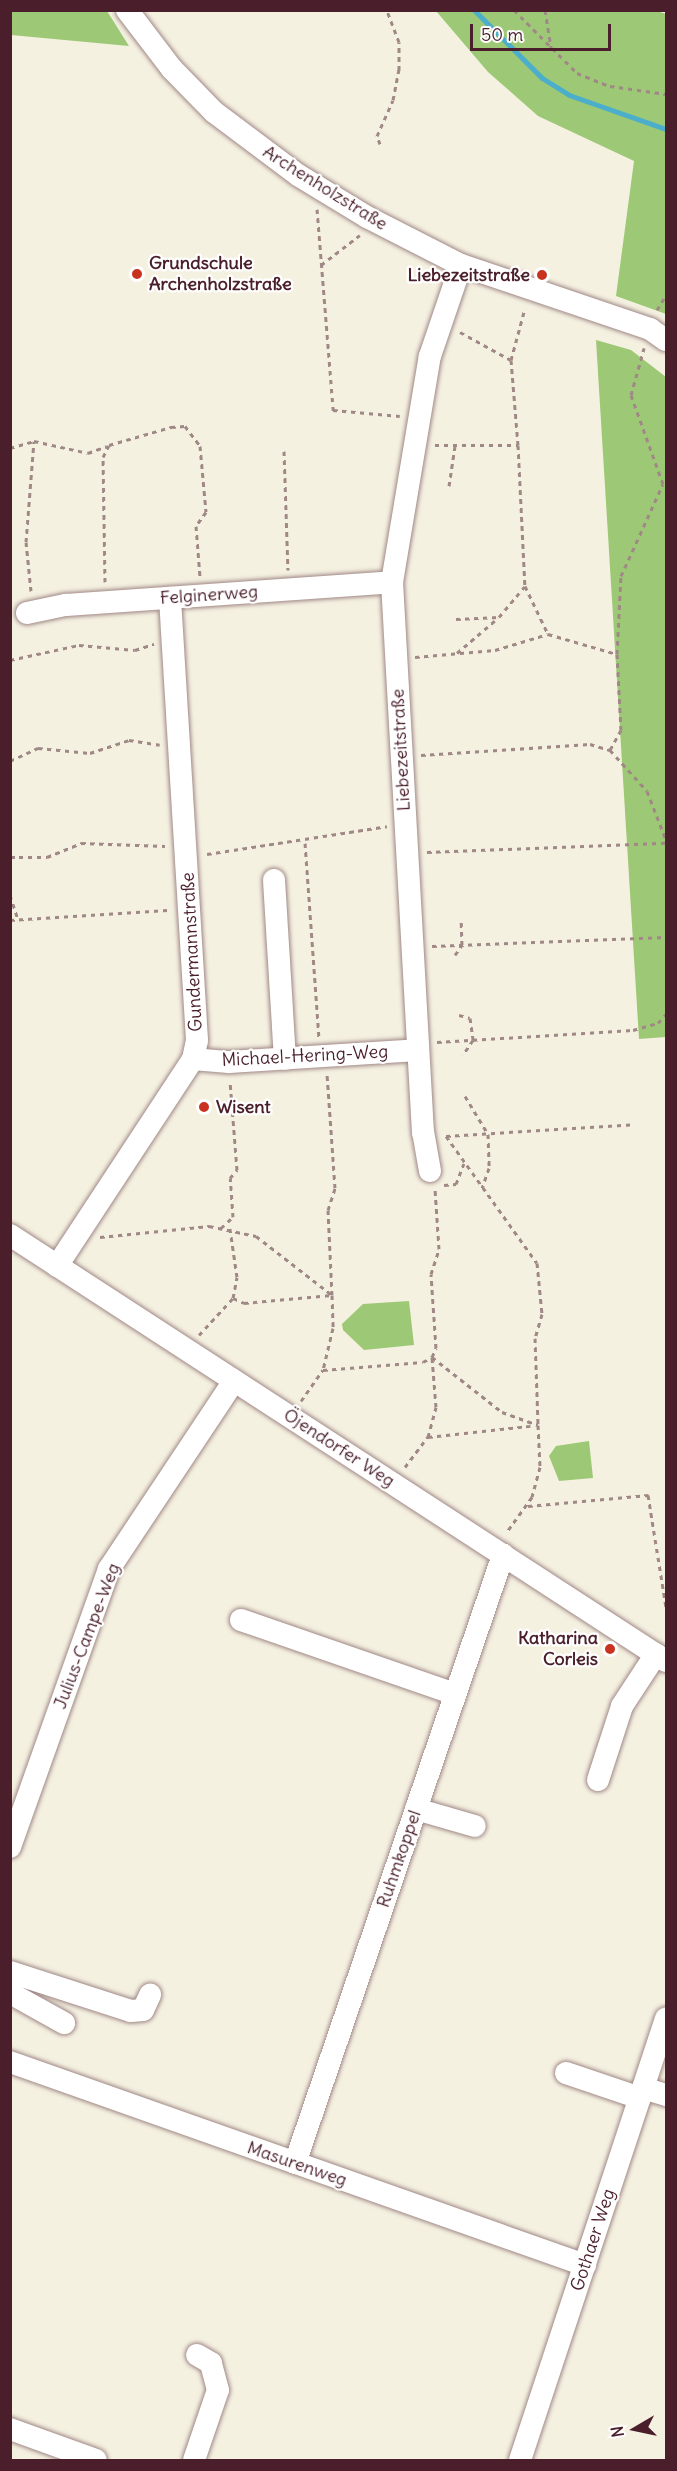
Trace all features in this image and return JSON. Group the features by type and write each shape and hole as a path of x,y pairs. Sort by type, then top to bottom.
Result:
{"street":[{"name":"Archenholzstraße","path":"127,10 205,102 315,185 377,222 461,265 530,287 658,335"},
{"path":"180,101 205,102"},
{"name":"Liebezeitstraße","path":"430,1171 423,1133 392,582 417,417 441,321 461,265"},
{"name":"Felginerweg","path":"30,612 105,602 392,582"},
{"name":"Gundermannstraße","path":"57,1266 193,1059 197,1002 170,598"},
{"path":"274,880 285,1059"},
{"name":"Michael-Hering-Weg","path":"193,1059 229,1062 285,1059 418,1046"},
{"name":"Öjendorfer Weg","path":"10,1235 661,1658"},
{"name":"Julius-Campe-Weg","path":"10,1847 109,1569 234,1381"},
{"name":"Ruhmkoppel","path":"295,2163 455,1694 498,1552"},
{"path":"241,1620 455,1694"},
{"path":"598,1780 622,1706 661,1658"},
{"path":"416,1809 475,1826"},
{"path":"10,1972 131,2011 142,2010 150,1995"},
{"path":"10,1993 64,2023"},
{"name":"Gothaer Weg","path":"520,2460 666,2019"},
{"name":"Masurenweg","path":"10,2062 585,2265"},
{"path":"566,2073 642,2093 666,2095"},
{"path":"194,2460 218,2390 211,2363 197,2355"},
{"path":"10,2429 96,2460"}],"path":[{"path":"380,144 377,136 393,100 399,70 399,42 387,10"},
{"path":"514,10 553,54 577,73 610,86 666,93"},
{"path":"545,10 553,54"},
{"path":"315,185 333,410 417,417"},
{"path":"321,265 377,222"},
{"path":"530,287 511,360 525,586 548,634"},
{"path":"441,321 511,360"},
{"path":"610,750 621,730 616,654 621,576 663,484 631,395 658,335"},
{"path":"10,448 34,441 88,453 109,445 185,426 200,446 206,512 196,526 202,596"},
{"path":"30,612 26,542 34,441"},
{"path":"412,443 455,446 518,445"},
{"path":"105,602 103,457 109,445"},
{"path":"449,486 455,446"},
{"path":"284,451 290,507 283,521 290,589"},
{"path":"456,654 499,617 525,586"},
{"path":"456,619 499,617"},
{"path":"396,659 495,650 548,634 616,654"},
{"path":"10,660 79,645 135,650 173,639"},
{"path":"10,761 38,748 90,753 129,741 160,745 180,741"},
{"path":"401,756 590,744 610,750 647,791 666,842 407,852"},
{"path":"10,857 47,857 81,843 187,848 304,843 405,823"},
{"path":"291,1417 323,1370 333,1328 328,1210 335,1188 304,843"},
{"path":"10,896 18,919"},
{"path":"10,920 191,908"},
{"path":"455,955 462,945 461,922"},
{"path":"412,947 666,937"},
{"path":"658,1023 666,1014"},
{"path":"459,1015 470,1018 472,1040 463,1055"},
{"path":"418,1046 472,1040 633,1030 666,1022"},
{"path":"221,1228 233,1217 230,1178 237,1170 229,1062"},
{"path":"465,1096 488,1134 489,1168 482,1188"},
{"path":"423,1133 446,1136 635,1124"},
{"path":"446,1136 537,1263 542,1314 535,1338 540,1467 527,1506 498,1552"},
{"path":"393,1483 428,1437 436,1407 432,1357 436,1348 431,1274 439,1249 434,1186 456,1184 464,1163"},
{"path":"75,1240 230,1229 256,1236 332,1295"},
{"path":"187,1351 233,1298 237,1277 230,1229"},
{"path":"233,1298 244,1303 332,1295"},
{"path":"323,1370 423,1362 432,1357"},
{"path":"432,1357 502,1412 532,1426"},
{"path":"428,1437 538,1425"},
{"path":"527,1506 648,1495 666,1608"}],"green space":[{"path":"654,10 666,14 666,314 616,296 634,161 538,116 488,72 436,11"},
{"path":"10,11 107,11 129,46 11,35"},
{"path":"596,340 631,350 666,377 666,1037 639,1039"},
{"path":"409,1301 414,1345 364,1350 343,1330 342,1324 363,1304"},
{"path":"589,1441 593,1478 559,1481 549,1456 556,1446"}],"waterway":[{"path":"474,10 542,78 569,95 666,129"}],"place":[{"name":"Grundschule Archenholzstraße","path":"137,274"},
{"name":"Liebezeitstraße","path":"542,275"},
{"name":"Wisent","path":"204,1107"},
{"name":"Katharina Corleis","path":"610,1649"}]}
